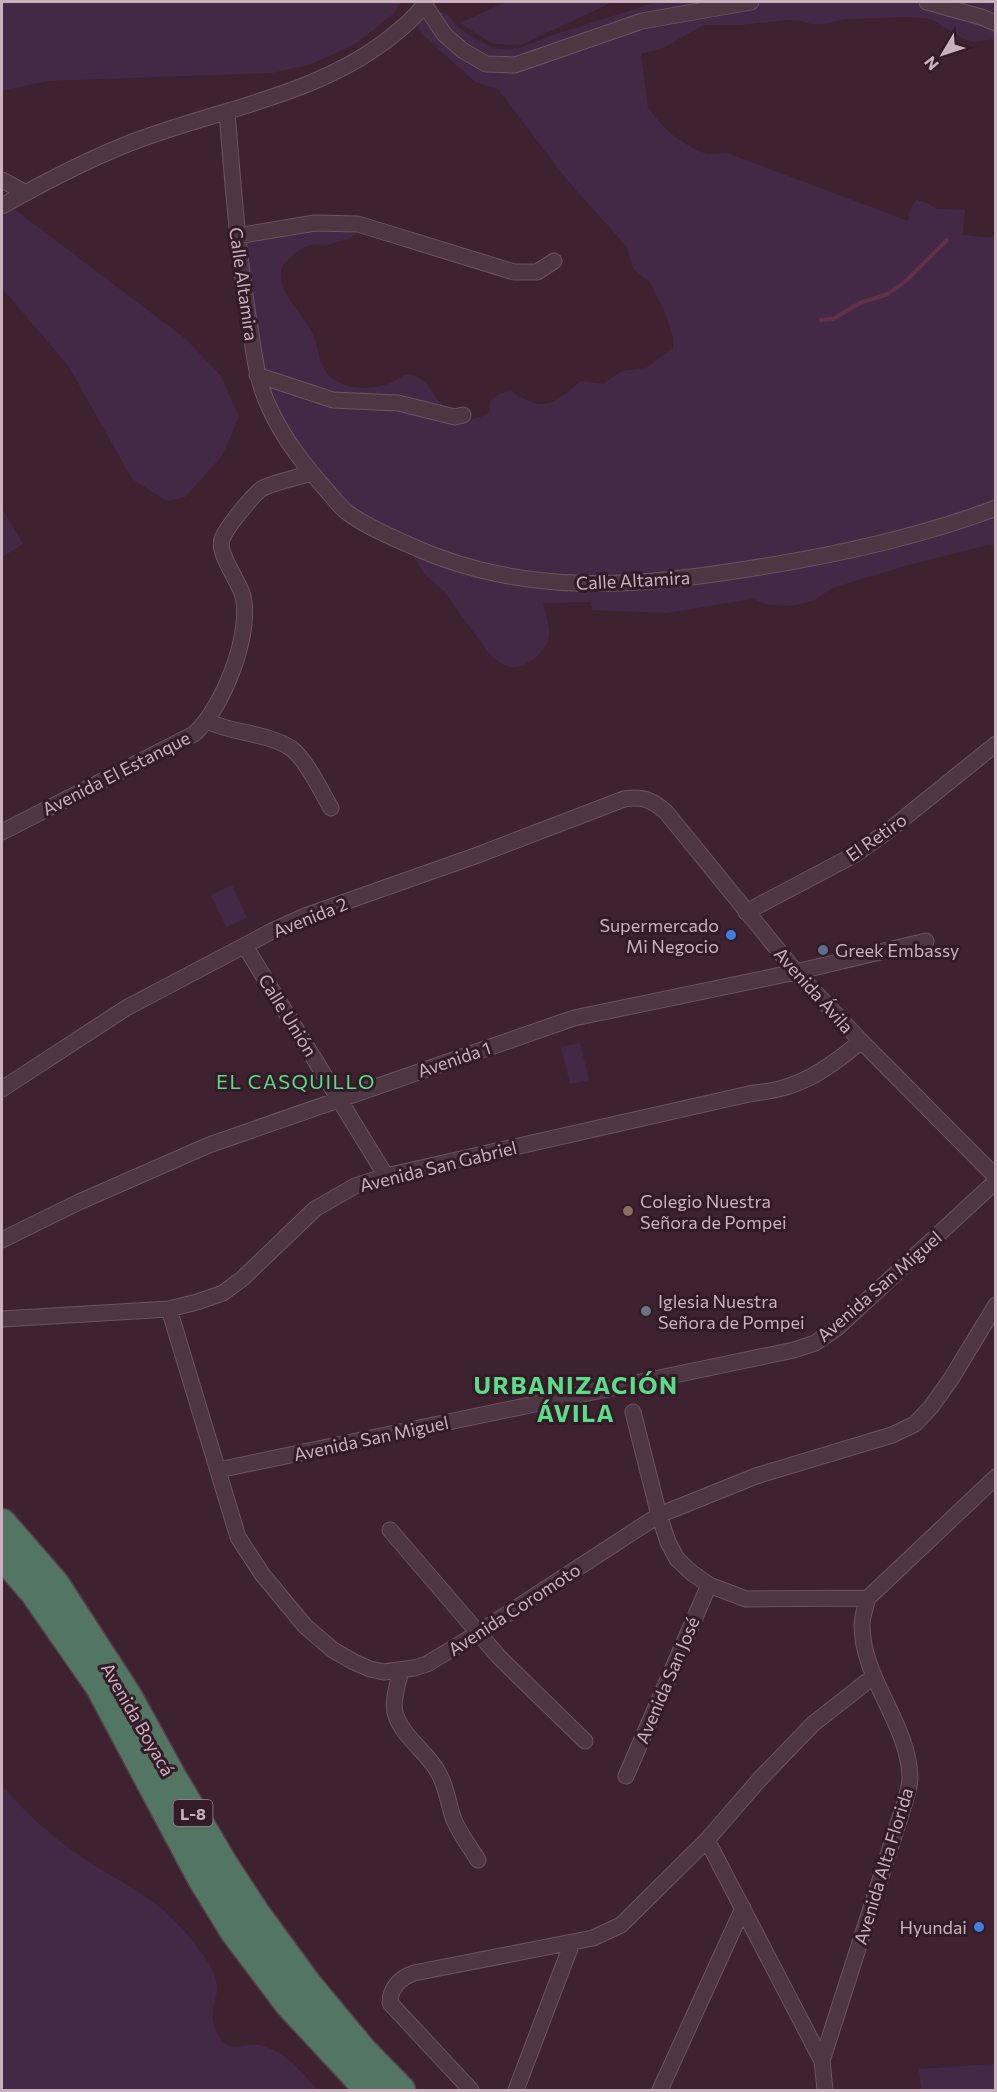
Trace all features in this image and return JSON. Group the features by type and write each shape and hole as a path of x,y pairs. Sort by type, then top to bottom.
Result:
{"highway":[{"name":"Avenida Boyacá","path":"2,1523 55,1584 127,1695 171,1775 256,1914 315,1993 362,2050 401,2091"},
{"name":"Avenida Boyacá","path":"2,1555 34,1592 100,1687 202,1879 234,1931 289,2004 369,2091"}],"street":[{"path":"2,206 124,146 338,72 371,52 403,27 425,3 444,34 462,50 486,64 516,65 642,21 751,2"},
{"path":"927,2 996,23"},
{"name":"Calle Altamira","path":"227,112 237,236 257,375 267,405 294,452 346,512 382,533 440,560 492,574 554,584 623,584 709,575 879,545 996,508"},
{"path":"2,180 26,193"},
{"path":"237,236 315,223 358,224 514,272 537,272 554,261"},
{"path":"257,375 333,400 398,403 455,417 463,415"},
{"name":"Avenida El Estanque","path":"2,832 194,734 207,721 219,703 228,680 243,637 245,616 243,597 222,549 222,538 253,496 262,488 312,473"},
{"path":"207,721 219,727 268,739 291,749 302,760 331,808"},
{"name":"El Retiro","path":"746,912 854,855 888,831 996,744"},
{"name":"Avenida Ávila","path":"643,797 653,800 666,812 796,972 996,1179"},
{"name":"Avenida 2","path":"2,1089 126,1008 305,916 475,856 624,799 643,797"},
{"name":"Avenida 1","path":"2,1240 79,1202 209,1145 574,1018 796,972 926,941"},
{"name":"Calle Unión","path":"245,946 386,1176"},
{"name":"Avenida San Gabriel","path":"2,1319 169,1310 198,1302 223,1293 243,1278 315,1209 355,1186 386,1176 749,1094 785,1088 824,1069 861,1041"},
{"name":"Avenida San Miguel","path":"218,1470 794,1350 815,1343 837,1328 996,1179"},
{"name":"Avenida Coromoto","path":"169,1310 238,1538 262,1574 305,1626 333,1650 370,1669 384,1672 427,1664 659,1515 756,1476 892,1435 915,1424 931,1407 951,1379 996,1305"},
{"path":"633,1412 659,1515 668,1542 677,1558 709,1585 746,1599 868,1598 996,1477"},
{"path":"390,1530 499,1657 585,1741"},
{"name":"Avenida San José","path":"626,1776 709,1585"},
{"name":"Avenida Alta Florida","path":"822,2061 910,1780 907,1759 899,1734 874,1676 863,1641 862,1623 868,1598"},
{"path":"401,1670 394,1705 396,1716 402,1727 437,1770 444,1783 455,1822 478,1860"},
{"path":"471,2091 390,2003 390,1994 400,1981 414,1973 572,1943 607,1933 621,1925 706,1840 813,1724 874,1676"},
{"path":"706,1840 822,2061 825,2091"},
{"path":"660,2091 742,1908"},
{"path":"516,2091 572,1943"}],"shaded area":[{"path":"2,2 402,2 393,14 357,43 312,64 272,73 48,81 2,91"},
{"path":"506,2 613,2 521,45 493,44 460,23"},
{"path":"657,2 995,2 995,39 975,42 964,39 931,19 908,17 846,19 824,24 788,20 741,25 704,25 663,48 641,54 648,108 676,138 698,151 708,154 727,153 908,221 910,210 916,200 937,209 965,210 963,235 995,238 995,546 987,545 902,567 832,588 813,601 791,606 768,605 753,599 667,613 592,610 591,602 543,603 549,631 546,645 528,663 516,667 508,666 491,656 443,590 425,575 415,559 415,553 346,511 267,405 237,236 358,224 358,233 350,238 326,246 312,245 301,249 284,264 281,274 286,294 315,338 325,370 335,380 347,386 375,387 388,384 403,376 415,376 425,382 449,411 460,417 472,419 489,412 490,401 499,394 510,391 532,402 548,403 555,401 581,381 603,384 622,371 646,368 673,348 673,337 666,315 651,284 633,269 627,247 567,180 498,89 475,82 422,34 418,24 421,19 438,11 447,14 457,26 472,37 493,48 507,50 520,48 553,35"},
{"path":"14,209 186,339 221,376 239,417 222,456 185,497 167,501 132,479 69,367 2,288 2,217"},
{"path":"2,508 23,544 2,557"},
{"path":"232,885 247,918 226,927 211,895"},
{"path":"580,1043 589,1080 570,1084 561,1047"},
{"path":"2,1786 27,1813 57,1839 150,1900 177,1923 190,1938 207,1960 216,1979 217,1992 213,2022 223,2043 232,2047 259,2045 276,2052 292,2063 317,2090 2,2090"},
{"path":"995,2064 995,2090 921,2090 919,2069"}],"waterway":[{"path":"821,320 833,319 860,303 888,294 907,280 947,240"}],"place":[{"name":"Supermercado Mi Negocio","path":"731,935"},
{"name":"Greek Embassy","path":"823,950"},
{"name":"Colegio Nuestra Señora de Pompei","path":"628,1211"},
{"name":"Iglesia Nuestra Señora de Pompei","path":"646,1311"},
{"name":"Hyundai","path":"979,1927"}],"district":[{"name":"EL CASQUILLO","path":"296,1081"},
{"name":"URBANIZACIÓN ÁVILA","path":"576,1398"}]}
